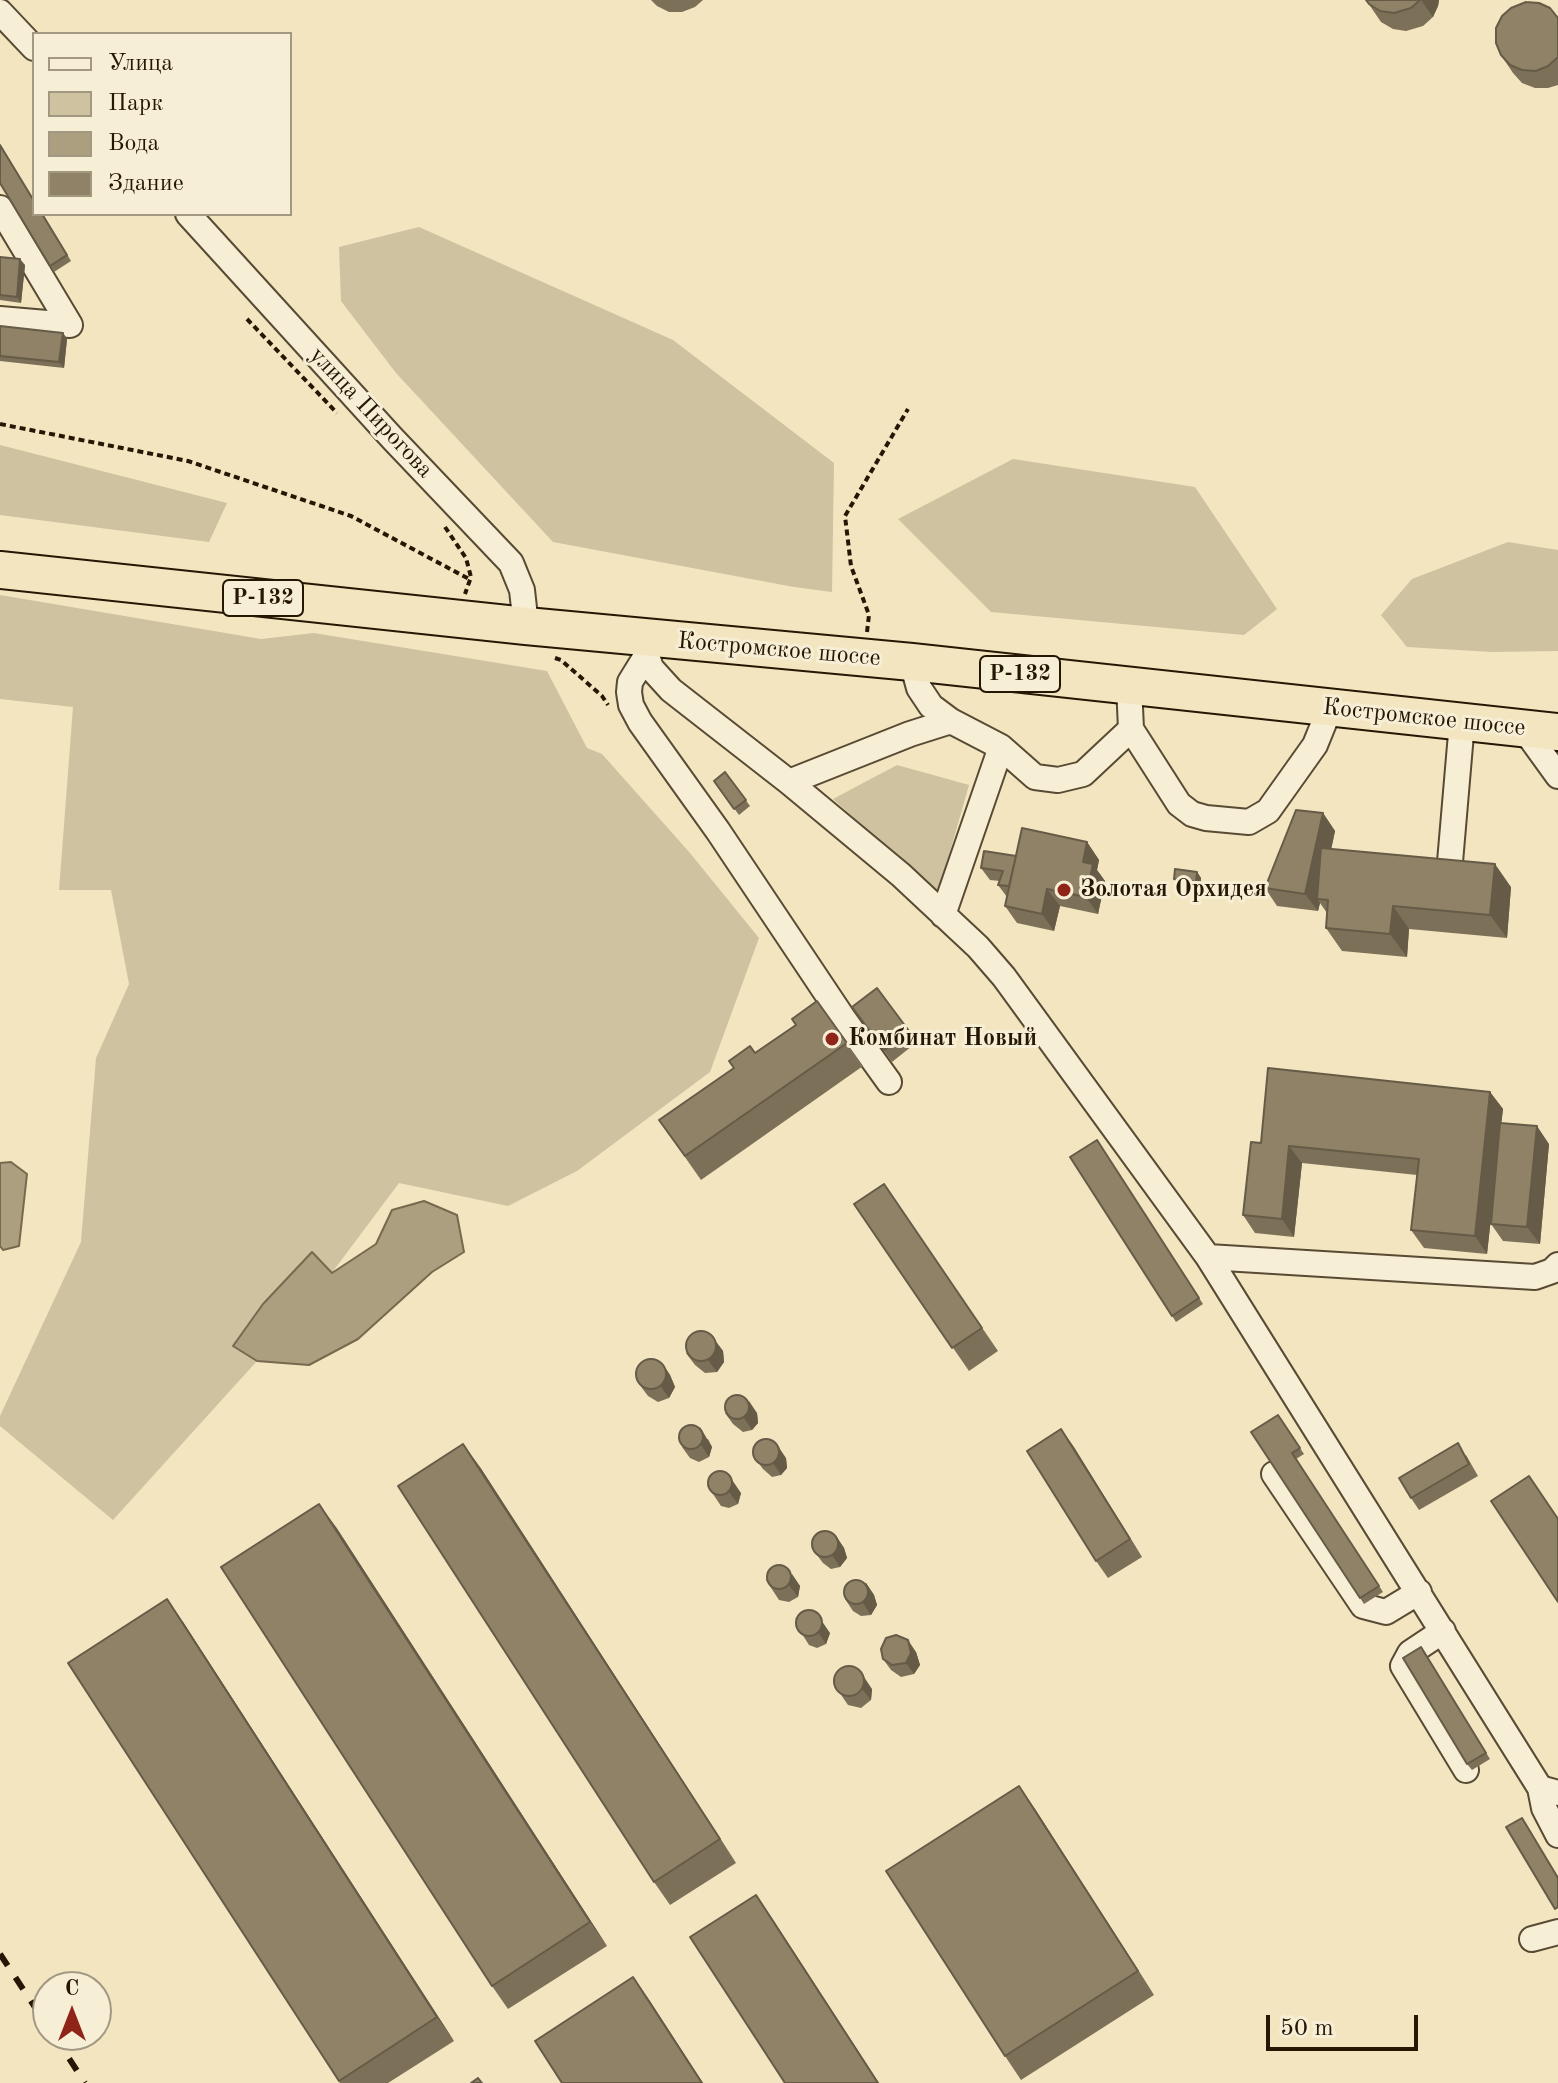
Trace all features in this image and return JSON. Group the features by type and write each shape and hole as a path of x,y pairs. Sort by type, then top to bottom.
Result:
{"highway":[{"name":"Костромское шоссе","path":"0,570 526,626 644,646 912,662 1541,731"}],"street":[{"path":"0,12 32,46"},
{"path":"0,208 70,325 0,319"},
{"name":"улица Пирогова","path":"190,216 392,438 511,563 522,590 526,626"},
{"path":"644,646 651,668 671,690 901,875 978,947 1033,1015 1208,1257 1443,1631 1549,1790 1544,1808 1558,1835"},
{"path":"644,646 629,692 631,705 640,722 889,1082"},
{"path":"912,662 919,688 931,706 951,721 1001,747 1035,777 1058,780 1083,774 1131,729"},
{"path":"1129,685 1131,729 1179,804 1192,814 1206,818 1249,822 1268,811 1315,745 1330,708"},
{"path":"789,782 951,721"},
{"path":"1450,862 1462,722"},
{"path":"1541,731 1558,776"},
{"path":"943,915 1001,747"},
{"path":"1208,1257 1535,1277 1552,1271 1558,1265"},
{"path":"1274,1474 1363,1606 1386,1612 1419,1592"},
{"path":"1443,1631 1410,1653 1403,1666 1466,1770"},
{"path":"1532,1939 1558,1932"}],"path":[{"path":"247,319 346,423"},
{"path":"864,658 869,615 851,566 845,516 908,409"},
{"path":"0,424 203,466 351,516 470,580"},
{"path":"445,528 466,558 470,580 464,595 457,600"},
{"path":"548,656 561,660 602,696 610,708"}],"green space":[{"path":"419,227 673,340 834,463 832,592 553,542 396,373 341,301 339,247"},
{"path":"0,445 227,503 209,542 0,515"},
{"path":"1013,459 1195,487 1277,609 1244,635 991,612 898,519"},
{"path":"1508,542 1558,550 1558,651 1492,652 1407,647 1381,615 1412,579"},
{"path":"0,595 261,639 314,633 547,671 587,748 602,754 690,853 759,938 710,1072 577,1171 508,1206 399,1183 331,1274 312,1253 234,1345 257,1361 113,1520 0,1426 0,1416 81,1242 96,1058 129,984 111,890 59,890 73,707 0,699"},
{"path":"897,765 969,785 938,894 833,799"}],"water":[{"path":"11,1162 27,1174 19,1246 3,1250 0,1246 0,1163"},
{"path":"424,1201 457,1215 464,1252 432,1272 358,1339 309,1365 257,1361 233,1346 263,1304 312,1252 332,1273 376,1244 392,1210"}],"building":[{"path":"1366,0 1420,0 1411,8 1394,13 1380,11"},
{"path":"1526,2 1550,8 1558,18 1558,57 1536,71 1510,65 1496,43 1496,28 1502,16"},
{"path":"0,145 32,198 32,216 43,216 67,255 50,266 0,183"},
{"path":"0,257 20,259 17,297 0,295"},
{"path":"0,326 63,333 59,362 0,356"},
{"path":"725,772 746,800 734,809 714,781"},
{"path":"1296,810 1323,813 1305,894 1265,888"},
{"path":"1022,828 1087,842 1083,862 1093,864 1086,897 1047,889 1042,914 1005,906"},
{"path":"1321,848 1495,864 1490,915 1393,906 1390,934 1326,928 1328,900 1317,899"},
{"path":"984,851 1016,856 1009,886 998,885 1003,871 981,868"},
{"path":"1175,869 1197,872 1196,882 1174,879"},
{"path":"877,988 909,1031 884,1050 852,1007"},
{"path":"817,1001 847,1043 685,1156 659,1120 734,1068 729,1061 750,1046 755,1053 796,1025 792,1019"},
{"path":"1268,1068 1490,1092 1475,1236 1411,1230 1419,1159 1289,1146 1282,1219 1243,1215 1251,1142 1261,1143"},
{"path":"1500,1123 1537,1126 1527,1227 1491,1224"},
{"path":"1097,1140 1199,1298 1172,1316 1070,1157"},
{"path":"884,1184 982,1328 952,1348 854,1204"},
{"path":"701,1331 707,1332 715,1340 715,1352 707,1360 701,1361 695,1360 687,1352 686,1346 687,1340 695,1332"},
{"path":"651,1359 657,1360 665,1368 665,1380 657,1388 651,1389 645,1388 637,1380 636,1374 637,1368 645,1360"},
{"path":"732,1395 742,1395 749,1402 749,1412 742,1419 732,1419 725,1412 725,1402"},
{"path":"1278,1415 1300,1448 1292,1453 1379,1586 1360,1598 1251,1432"},
{"path":"686,1425 696,1425 703,1432 703,1442 696,1449 686,1449 679,1442 679,1432"},
{"path":"1061,1429 1130,1539 1096,1561 1027,1451"},
{"path":"766,1439 775,1443 779,1452 775,1461 766,1465 757,1461 753,1452 757,1443"},
{"path":"1458,1443 1469,1464 1411,1498 1399,1478"},
{"path":"463,1444 720,1839 654,1882 398,1486"},
{"path":"715,1471 725,1471 732,1478 732,1488 725,1495 715,1495 708,1488 708,1478"},
{"path":"1529,1476 1558,1519 1558,1602 1491,1501"},
{"path":"319,1504 590,1922 492,1986 221,1567"},
{"path":"825,1531 834,1535 838,1544 834,1553 825,1557 816,1553 812,1544 816,1535"},
{"path":"774,1565 784,1565 791,1572 791,1582 784,1589 774,1589 767,1582 767,1572"},
{"path":"851,1580 861,1580 868,1587 868,1597 861,1604 851,1604 844,1597 844,1587"},
{"path":"167,1599 437,2017 339,2081 68,1663"},
{"path":"809,1610 818,1614 822,1623 818,1632 809,1636 800,1632 796,1623 800,1614"},
{"path":"896,1635 908,1640 911,1653 906,1663 892,1665 883,1659 881,1649 886,1638"},
{"path":"1421,1647 1486,1753 1467,1764 1403,1658"},
{"path":"849,1666 855,1667 863,1675 863,1687 855,1695 849,1696 843,1695 835,1687 834,1681 835,1675 843,1667"},
{"path":"1019,1786 1138,1971 1005,2056 886,1871"},
{"path":"1522,1818 1558,1878 1558,1907 1555,1909 1506,1827"},
{"path":"756,1895 878,2083 785,2083 690,1937"},
{"path":"633,1977 702,2083 562,2083 535,2041"}],"railway":[{"path":"0,1954 32,2003"},
{"path":"64,2051 85,2083"}],"place":[{"name":"Золотая Орхидея","path":"1064,890"},
{"name":"Комбинат Новый","path":"832,1039"}]}
